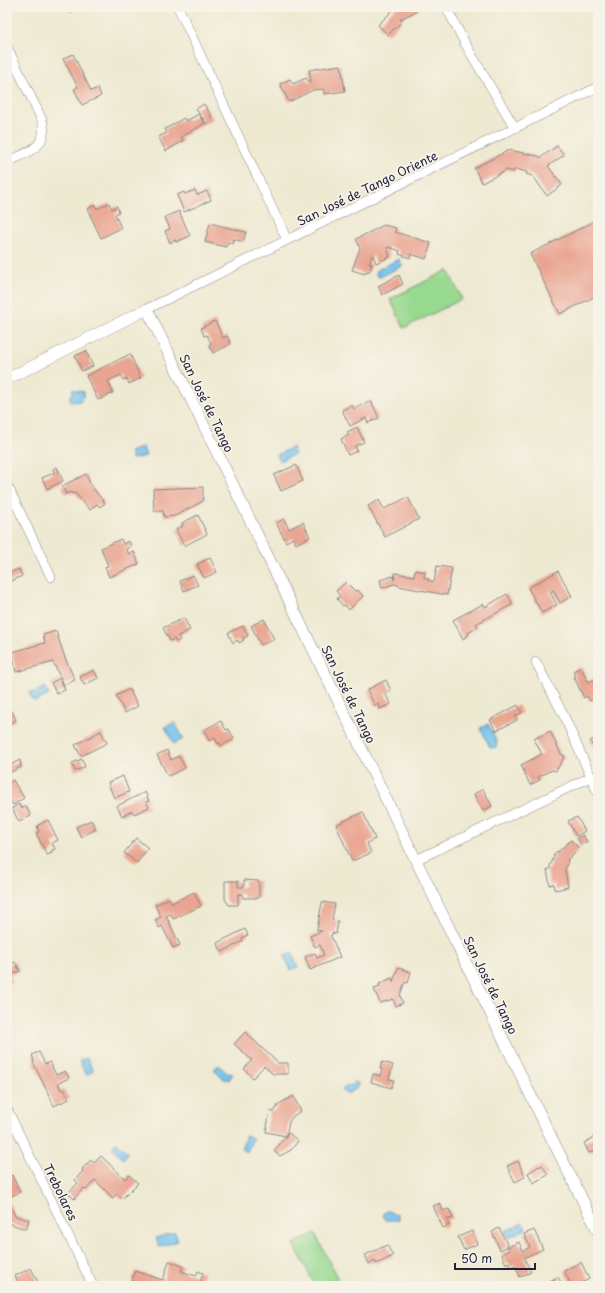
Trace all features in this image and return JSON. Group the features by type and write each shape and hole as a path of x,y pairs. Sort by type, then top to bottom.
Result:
{"street":[{"path":"178,7 287,240"},
{"path":"446,7 467,47 515,128"},
{"path":"7,47 42,120 44,131 41,142 34,149 7,162"},
{"name":"San José de Tango Oriente","path":"147,309 598,87"},
{"path":"7,379 147,309"},
{"name":"San José de Tango","path":"147,309 598,1231"},
{"path":"7,485 50,577"},
{"path":"536,662 564,716 598,793"},
{"path":"416,860 591,777"},
{"name":"Trebolares","path":"7,1109 93,1286"}],"green space":[{"path":"448,270 462,299 404,328 390,299"},
{"path":"315,1233 340,1284 336,1286 315,1286 294,1244"}],"water":[{"path":"399,259 402,266 380,277 377,276 377,270"},
{"path":"74,389 84,392 84,397 80,401 73,402 70,400 70,396 73,394 72,390"},
{"path":"143,447 146,456 132,459 130,452"},
{"path":"292,447 295,454 280,461 277,455"},
{"path":"45,687 49,695 34,702 29,693 32,691 33,693"},
{"path":"175,722 183,739 174,744 165,727"},
{"path":"488,724 497,742 496,747 493,748 490,747 480,728"},
{"path":"292,953 298,967 291,970 284,956"},
{"path":"87,1058 93,1071 86,1075 79,1061"},
{"path":"219,1065 227,1073 233,1074 229,1080 222,1078 214,1069"},
{"path":"354,1081 359,1084 356,1089 347,1094 342,1091 345,1086 352,1085"},
{"path":"246,1135 253,1138 247,1152 241,1149"},
{"path":"117,1142 128,1153 123,1159 112,1147"},
{"path":"386,1211 398,1215 398,1220 385,1220 383,1215"},
{"path":"523,1223 526,1229 508,1238 505,1231"},
{"path":"175,1232 178,1241 159,1247 156,1238"}],"building":[{"path":"61,7 75,7 72,12"},
{"path":"396,7 419,7 416,8 417,11 400,19 402,21 388,35 378,25"},
{"path":"73,54 91,91 98,88 101,96 82,105 74,89 78,87 63,59"},
{"path":"341,65 345,91 324,94 323,89 313,90 289,102 280,84 290,79 293,84 306,78 309,82 311,82 309,70"},
{"path":"204,104 213,119 206,124 196,109"},
{"path":"199,114 204,124 181,137 183,141 166,151 158,137 167,133 165,129 184,118 186,121"},
{"path":"557,146 564,155 548,166 562,185 547,196 533,176 526,174 527,172 515,169 514,172 507,170 482,183 474,168 509,150 538,156 540,158"},
{"path":"195,190 197,195 207,191 211,200 184,212 177,195"},
{"path":"109,203 112,209 117,206 119,212 115,214 121,228 101,238 88,209 95,205 97,209"},
{"path":"179,211 190,236 170,243 165,231 170,229 165,217"},
{"path":"595,221 598,227 598,295 560,314 530,254"},
{"path":"210,223 246,232 243,242 234,239 233,244 228,242 226,247 205,242"},
{"path":"384,225 396,228 395,232 431,243 426,259 411,254 410,258 399,254 400,251 389,247 387,248 390,257 376,263 373,255 372,256 369,264 372,264 369,272 366,271 365,274 352,270 360,248 356,239"},
{"path":"399,275 403,284 382,295 378,286"},
{"path":"215,321 223,338 227,336 231,344 213,353 209,345 211,343 207,335 204,336 201,328"},
{"path":"86,351 93,366 82,371 75,356"},
{"path":"130,354 141,378 129,384 127,379 123,380 121,375 108,381 113,393 98,400 86,376"},
{"path":"371,401 379,418 368,423 366,418 350,426 342,410 352,405 354,409"},
{"path":"357,427 364,442 355,446 357,451 348,455 341,439 349,435 347,432"},
{"path":"296,465 303,481 281,491 274,475"},
{"path":"57,467 63,481 47,489 42,478 54,473 53,469"},
{"path":"86,474 91,486 105,503 100,507 97,504 90,510 75,493 73,494 71,492 66,494 62,486"},
{"path":"203,487 203,501 175,516 164,517 163,511 154,511 153,489"},
{"path":"408,497 419,519 385,537 368,506 379,500 384,509"},
{"path":"198,515 207,534 184,546 176,529 183,526 182,523"},
{"path":"284,519 289,529 303,522 310,537 296,544 293,538 286,542 276,523"},
{"path":"121,539 123,544 129,541 131,546 126,549 129,554 134,552 139,564 109,577 105,567 108,566 101,548"},
{"path":"210,558 217,572 204,578 197,564"},
{"path":"437,566 452,568 447,595 394,584 382,588 380,580 393,576 394,580 395,573 414,576 415,570 425,572 424,578 434,582"},
{"path":"19,569 22,576 9,582 7,585 7,574"},
{"path":"558,571 572,596 560,603 553,590 550,592 557,605 542,613 528,588"},
{"path":"193,575 198,585 184,591 180,581"},
{"path":"346,582 356,592 358,590 363,596 349,610 337,599 340,596 336,591"},
{"path":"507,594 513,604 476,624 478,627 468,633 469,635 463,639 453,620 483,604 485,607"},
{"path":"184,618 190,630 178,636 180,640 176,642 174,639 170,641 163,628"},
{"path":"264,619 274,639 261,645 251,626"},
{"path":"243,626 248,636 243,638 244,640 239,643 238,640 233,643 228,633"},
{"path":"56,631 65,658 75,680 64,685 53,662 16,672 12,652 45,643 43,635"},
{"path":"581,667 588,682 597,678 598,680 598,697 590,701 587,696 584,698 574,677 576,677 573,671"},
{"path":"94,670 98,678 84,685 80,677"},
{"path":"60,678 65,690 57,694 51,683"},
{"path":"386,680 391,691 385,694 391,704 380,709 378,704 375,706 367,690"},
{"path":"129,689 138,706 125,713 116,696"},
{"path":"518,705 522,713 515,716 517,720 496,731 490,720"},
{"path":"12,711 16,720 7,725 7,714"},
{"path":"221,721 226,730 229,729 234,739 221,746 215,738 209,741 204,730"},
{"path":"101,731 107,743 81,756 75,745"},
{"path":"550,731 561,754 565,756 556,771 552,770 538,777 540,780 530,785 521,765 542,754 534,739"},
{"path":"598,737 598,742 592,745 590,741"},
{"path":"167,750 171,760 179,756 185,768 168,776 157,755"},
{"path":"7,759 10,765 20,760 21,767 7,774"},
{"path":"82,759 85,767 75,771 72,763"},
{"path":"123,776 129,792 114,798 108,783"},
{"path":"13,780 24,798 13,805 7,796 7,784"},
{"path":"483,789 492,806 483,811 474,794"},
{"path":"145,792 149,801 146,802 149,807 134,814 132,811 122,816 117,806"},
{"path":"19,804 21,808 26,806 31,816 19,822 12,808"},
{"path":"363,812 375,839 367,843 371,853 352,861 336,825"},
{"path":"577,817 585,831 576,836 568,821"},
{"path":"48,820 58,840 52,843 55,849 51,851 52,853 47,855 36,833 39,832 37,826"},
{"path":"91,820 96,829 81,837 76,827"},
{"path":"583,835 587,842 581,845 577,838"},
{"path":"136,838 148,848 137,863 124,853"},
{"path":"571,840 579,848 567,860 565,870 568,887 555,890 554,884 550,885 547,870 550,869 553,856 557,851 558,852"},
{"path":"244,880 259,881 259,898 243,898 243,894 238,894 238,905 229,905 225,899 225,881 238,881 238,887 244,887"},
{"path":"194,892 201,906 173,919 171,914 166,916 180,945 173,948 162,926 159,928 155,920 161,917 155,905 169,898 172,903"},
{"path":"322,902 335,904 332,920 338,921 336,934 332,933 331,936 340,957 310,970 305,957 315,953 317,958 324,955 320,945 315,947 310,936 322,931 317,930"},
{"path":"245,929 248,935 242,938 243,941 222,952 217,943"},
{"path":"15,962 20,971 9,976 12,982 7,984 7,966"},
{"path":"398,968 411,972 408,983 405,982 400,995 403,1003 396,1006 393,999 380,1003 374,989 380,987 379,984 392,978 393,982"},
{"path":"245,1032 278,1063 288,1063 288,1074 273,1074 264,1066 253,1078 244,1069 252,1060 234,1044"},
{"path":"39,1052 45,1064 50,1062 56,1075 65,1071 69,1078 58,1083 61,1090 64,1089 69,1099 54,1106 33,1062 32,1055"},
{"path":"382,1062 393,1065 389,1079 394,1080 391,1088 371,1082 373,1074 380,1076"},
{"path":"293,1096 301,1111 293,1116 289,1122 286,1136 266,1132 270,1111 274,1112 279,1104"},
{"path":"289,1133 298,1141 291,1150 280,1156 274,1151"},
{"path":"598,1135 598,1149 589,1153 584,1143"},
{"path":"101,1156 125,1179 129,1175 138,1183 122,1199 117,1194 113,1198 95,1180 86,1190 84,1188 74,1199 68,1193 78,1183 75,1180 83,1171 82,1169 91,1160 94,1163"},
{"path":"518,1161 525,1177 515,1182 507,1166"},
{"path":"542,1165 548,1175 533,1183 528,1173"},
{"path":"12,1175 20,1192 7,1198 7,1178"},
{"path":"7,1198 15,1216 29,1220 26,1229 7,1223"},
{"path":"440,1203 443,1211 449,1209 453,1218 447,1220 449,1225 443,1228 433,1206"},
{"path":"499,1228 508,1246 500,1250 492,1232"},
{"path":"534,1230 543,1249 524,1258 531,1272 520,1277 515,1265 510,1267 508,1262 506,1264 502,1254 510,1250 508,1247 519,1242 523,1251 530,1247 524,1234"},
{"path":"472,1231 477,1244 464,1250 458,1237"},
{"path":"387,1245 393,1256 376,1264 375,1261 369,1264 365,1255"},
{"path":"169,1261 183,1266 181,1271 196,1276 198,1271 203,1273 199,1286 185,1282 183,1286 133,1286 134,1281 132,1281 135,1271 163,1280"},
{"path":"581,1262 589,1279 576,1286 572,1286 564,1271"},
{"path":"31,1268 40,1286 20,1286 15,1276"},
{"path":"558,1277 563,1286 550,1286 548,1282"}]}
